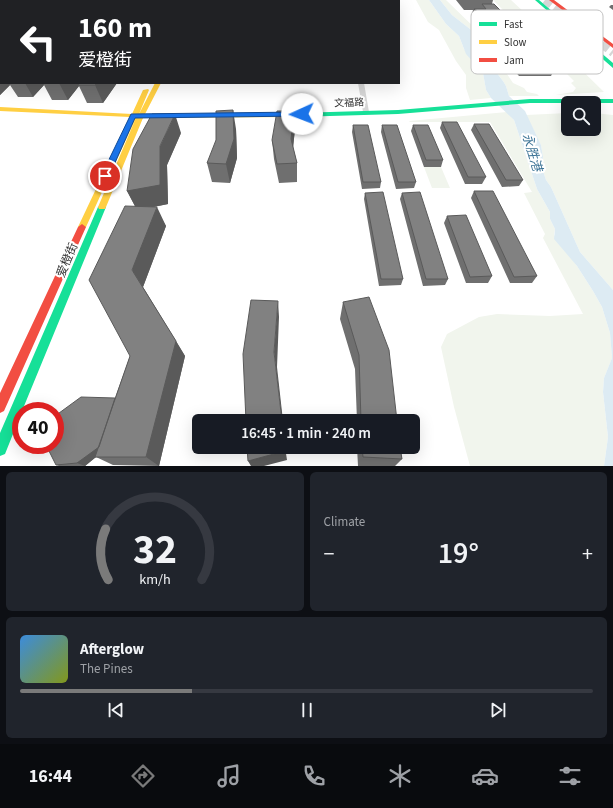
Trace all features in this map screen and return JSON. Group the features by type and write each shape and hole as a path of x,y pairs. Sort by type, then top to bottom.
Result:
{"street":[{"path":"537,0 549,10"},
{"path":"551,0 564,10"},
{"path":"603,39 613,46"},
{"path":"603,57 613,66"},
{"name":"爱橙街","path":"0,448 150,84"},
{"name":"爱橙街","path":"0,408 137,116 157,84"},
{"path":"361,84 366,112"},
{"name":"文福路","path":"0,109 137,116 255,116 484,106 530,101 613,101"}],"shaded area":[{"path":"416,0 429,0 446,24 459,36 464,49 471,58 471,74 483,74 486,90 491,98 470,100 466,88 466,75 456,61 439,30 428,22"},
{"path":"440,0 446,0 471,24 471,31 470,29 452,15"},
{"path":"493,0 511,0 522,10 503,10"},
{"path":"498,74 507,74 513,83 524,88 527,92 537,94 539,96 509,96 503,81"},
{"path":"567,74 586,74 604,92 555,95 573,92 576,88 571,83 574,81"},
{"path":"507,112 514,120 537,189 550,212 550,219 555,229 554,235 593,291 602,307 610,333 612,358 604,378 603,392 608,437 604,466 470,466 454,407 441,347 447,334 479,317 497,314 550,316 583,314 543,238 545,234 524,193 532,192 490,122 409,121"},
{"path":"561,113 561,136 601,136 601,114 613,115 613,290 580,252 551,187 546,180 541,165 543,157 541,145 526,115"},
{"path":"424,167 441,167 450,188 432,188"}],"water":[{"path":"429,0 440,0 452,15 471,30 471,60 466,54 459,36 446,24"},
{"name":"永胜港","path":"483,74 498,74 506,86 509,96 525,111 541,145 543,157 541,165 546,180 551,187 580,252 613,290 613,466 604,466 608,437 603,392 604,378 612,358 610,333 602,307 577,266 554,239 555,229 550,219 550,212 537,189 514,120 491,98 486,90"}],"building":[{"path":"482,4 494,4 500,10 474,9 486,9"},
{"path":"79,84 96,84 95,85 78,85"},
{"path":"233,110 234,139 226,164 207,163 216,140 216,111"},
{"path":"277,111 294,111 291,139 297,163 277,164 272,140"},
{"path":"152,114 175,114 160,146 160,185 127,191 133,149"},
{"path":"442,122 457,122 486,177 468,177"},
{"path":"474,124 489,124 523,180 506,180"},
{"path":"353,125 368,125 381,182 363,182"},
{"path":"382,125 397,125 416,182 398,182"},
{"path":"413,125 428,125 443,160 426,160"},
{"path":"474,191 493,191 537,276 514,277"},
{"path":"383,192 403,279 381,279 365,193"},
{"path":"420,192 448,279 426,279 402,193"},
{"path":"125,206 157,207 132,270 176,341 146,457 95,457 130,356 89,280"},
{"path":"466,215 492,276 470,277 447,216"},
{"path":"369,297 389,350 396,414 361,414 359,355 343,302"},
{"path":"251,300 278,301 274,352 281,414 246,414 243,354"},
{"path":"81,397 115,398 99,447 77,463 56,465 50,454 64,454 64,409"},
{"path":"248,454 274,454 248,461"},
{"path":"363,454 401,454 402,459 363,457"}],"tunnel":[{"path":"545,0 558,10"},
{"path":"603,45 613,53"}],"traffic: fast":[{"path":"537,0 549,10"},
{"path":"603,57 613,66"},
{"path":"296,115 398,112 530,101 613,101"},
{"path":"0,449 102,207"}],"traffic: slow":[{"path":"102,207 141,116 157,84"},
{"path":"82,227 146,90"},
{"path":"0,109 141,116 296,115"}],"traffic: jam":[{"path":"551,0 564,10"},
{"path":"603,39 613,46"},
{"path":"0,407 82,227"}],"route":[{"path":"105,176 133,116 255,116 302,114"}]}
